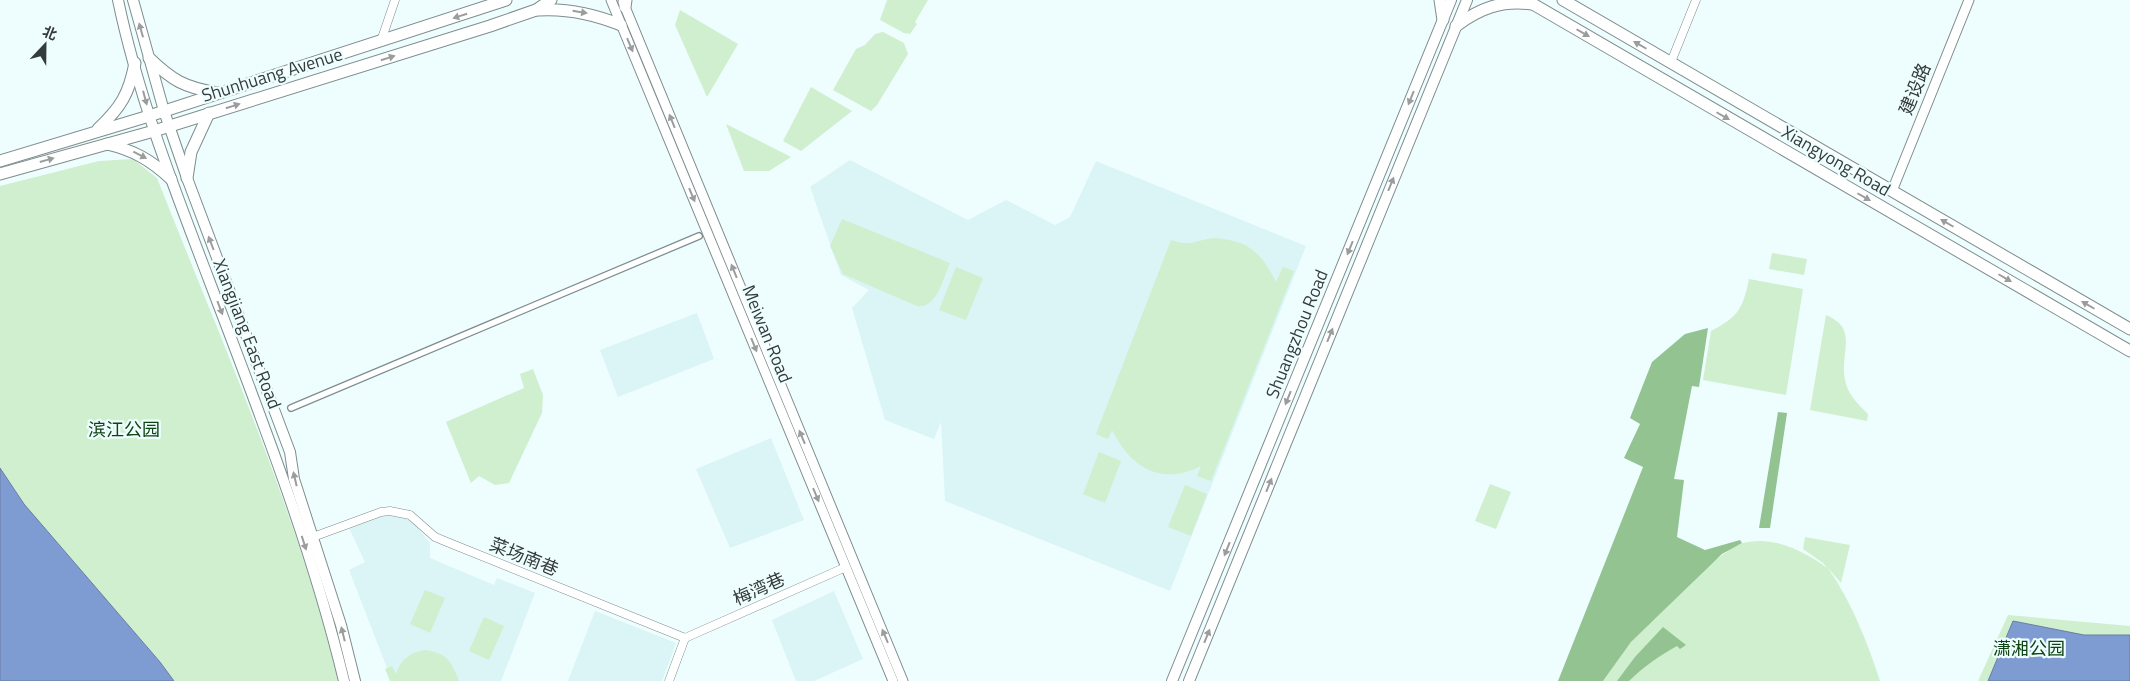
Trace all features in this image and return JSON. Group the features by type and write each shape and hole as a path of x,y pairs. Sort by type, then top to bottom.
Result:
{"main road":[{"name":"Xiangjiang East Road","path":"118,0 149,116 170,179 282,478 332,628 344,681"},
{"name":"Xiangjiang East Road","path":"133,0 164,111 187,178 290,452 294,479 341,625 355,681"},
{"name":"Shunhuang Avenue","path":"0,162 97,130 149,116 506,0"},
{"name":"Shunhuang Avenue","path":"0,174 154,131 536,10 551,0"},
{"path":"1440,0 1443,20"},
{"name":"Shuangzhou Road","path":"1172,681 1451,0"},
{"name":"Shuangzhou Road","path":"1189,681 1467,0"},
{"path":"1553,16 1563,0"},
{"name":"Xiangyong Road","path":"1563,0 2130,329"},
{"path":"1456,26 1478,12 1500,4 1529,2"},
{"name":"Xiangyong Road","path":"1529,2 2130,351"},
{"path":"536,10 568,10 619,21"},
{"path":"149,58 180,83 194,89 219,93"},
{"path":"97,130 115,113 125,99 135,63"},
{"path":"1423,70 1436,75"},
{"path":"187,178 191,152 209,113"},
{"path":"102,144 123,148 140,155 156,164 170,179"},
{"path":"183,210 197,204"}],"street":[{"path":"381,41 396,0"},
{"name":"Meiwan Road","path":"611,0 893,681"},
{"path":"1671,62 1696,0"},
{"name":"建设路","path":"1892,191 1969,0"},
{"path":"619,21 625,5"},
{"name":"Meiwan Road","path":"625,5 904,681"},
{"path":"291,408 699,236"},
{"name":"菜场南巷","path":"313,537 381,512 400,512 410,515 435,537 685,638"},
{"name":"梅湾巷","path":"685,638 846,567"},
{"path":"669,681 685,638"}],"shaded area":[{"path":"850,160 968,220 1006,200 1055,225 1070,217 1096,161 1306,246 1170,591 945,501 941,422 934,439 885,420 852,308 869,290 841,275 810,187"},
{"path":"697,313 714,359 618,397 600,350"},
{"path":"771,438 804,520 730,548 696,469"},
{"path":"389,514 402,516 414,523 430,543 430,558 494,585 497,578 535,593 501,681 392,681 349,570 365,562 349,528"},
{"path":"834,591 863,659 814,681 796,681 772,620"},
{"path":"595,611 676,643 662,681 568,681"}],"green space":[{"path":"887,0 928,0 915,22 917,24 910,34 904,33 880,20"},
{"path":"680,10 738,44 707,97 675,25"},
{"path":"883,32 904,43 908,54 877,105 871,111 833,90 856,49 865,45 875,34"},
{"path":"811,87 852,111 801,151 783,141"},
{"path":"726,124 791,157 769,171 744,171"},
{"name":"滨江公园","path":"133,159 157,178 232,364 301,553 321,616 338,681 174,681 160,662 24,504 0,468 0,186 99,161"},
{"path":"842,219 950,263 942,284 930,303 924,306 917,306 843,274 830,246"},
{"path":"1213,238 1236,242 1252,249 1265,263 1276,282 1283,267 1294,271 1211,481 1197,476 1201,466 1186,472 1173,474 1149,470 1128,454 1112,430 1108,439 1096,434 1171,240 1192,243"},
{"path":"1772,253 1807,259 1804,275 1769,269"},
{"path":"956,267 983,278 966,320 939,310"},
{"path":"1749,279 1803,289 1786,395 1703,380 1711,331 1738,311"},
{"path":"1826,315 1842,327 1845,334 1844,369 1846,384 1854,398 1868,414 1867,421 1810,410"},
{"path":"1708,328 1699,387 1692,386 1674,479 1684,480 1677,537 1705,550 1740,540 1742,543 1722,554 1631,642 1603,681 1558,681 1643,467 1624,458 1640,424 1630,418 1652,362 1685,334"},
{"path":"533,369 543,395 542,413 509,483 495,485 479,476 471,483 446,422 524,388 520,374"},
{"path":"1778,412 1787,413 1770,528 1759,528"},
{"path":"1099,452 1121,461 1105,503 1083,494"},
{"path":"1490,484 1511,492 1496,529 1475,521"},
{"path":"1185,485 1207,494 1191,536 1168,527"},
{"path":"1805,537 1850,545 1841,583 1828,568 1837,581 1858,623 1880,681 1603,681 1632,641 1686,587 1718,559 1743,543 1765,541 1787,546 1827,568 1803,549"},
{"path":"425,590 445,598 430,633 410,624"},
{"name":"潇湘公园","path":"2008,615 2130,626 2130,681 1978,681"},
{"path":"484,617 504,626 489,660 469,651"},
{"path":"1663,627 1686,645 1680,649 1677,646 1664,654 1629,681 1617,681 1635,657"},
{"path":"426,650 444,656 454,668 459,681 390,681 385,669 392,666 396,674 403,660 415,652"}],"water":[{"path":"0,468 24,504 160,662 174,681 0,681"},
{"name":"潇湘公园","path":"2013,621 2084,635 2130,635 2130,681 1988,681"}]}
